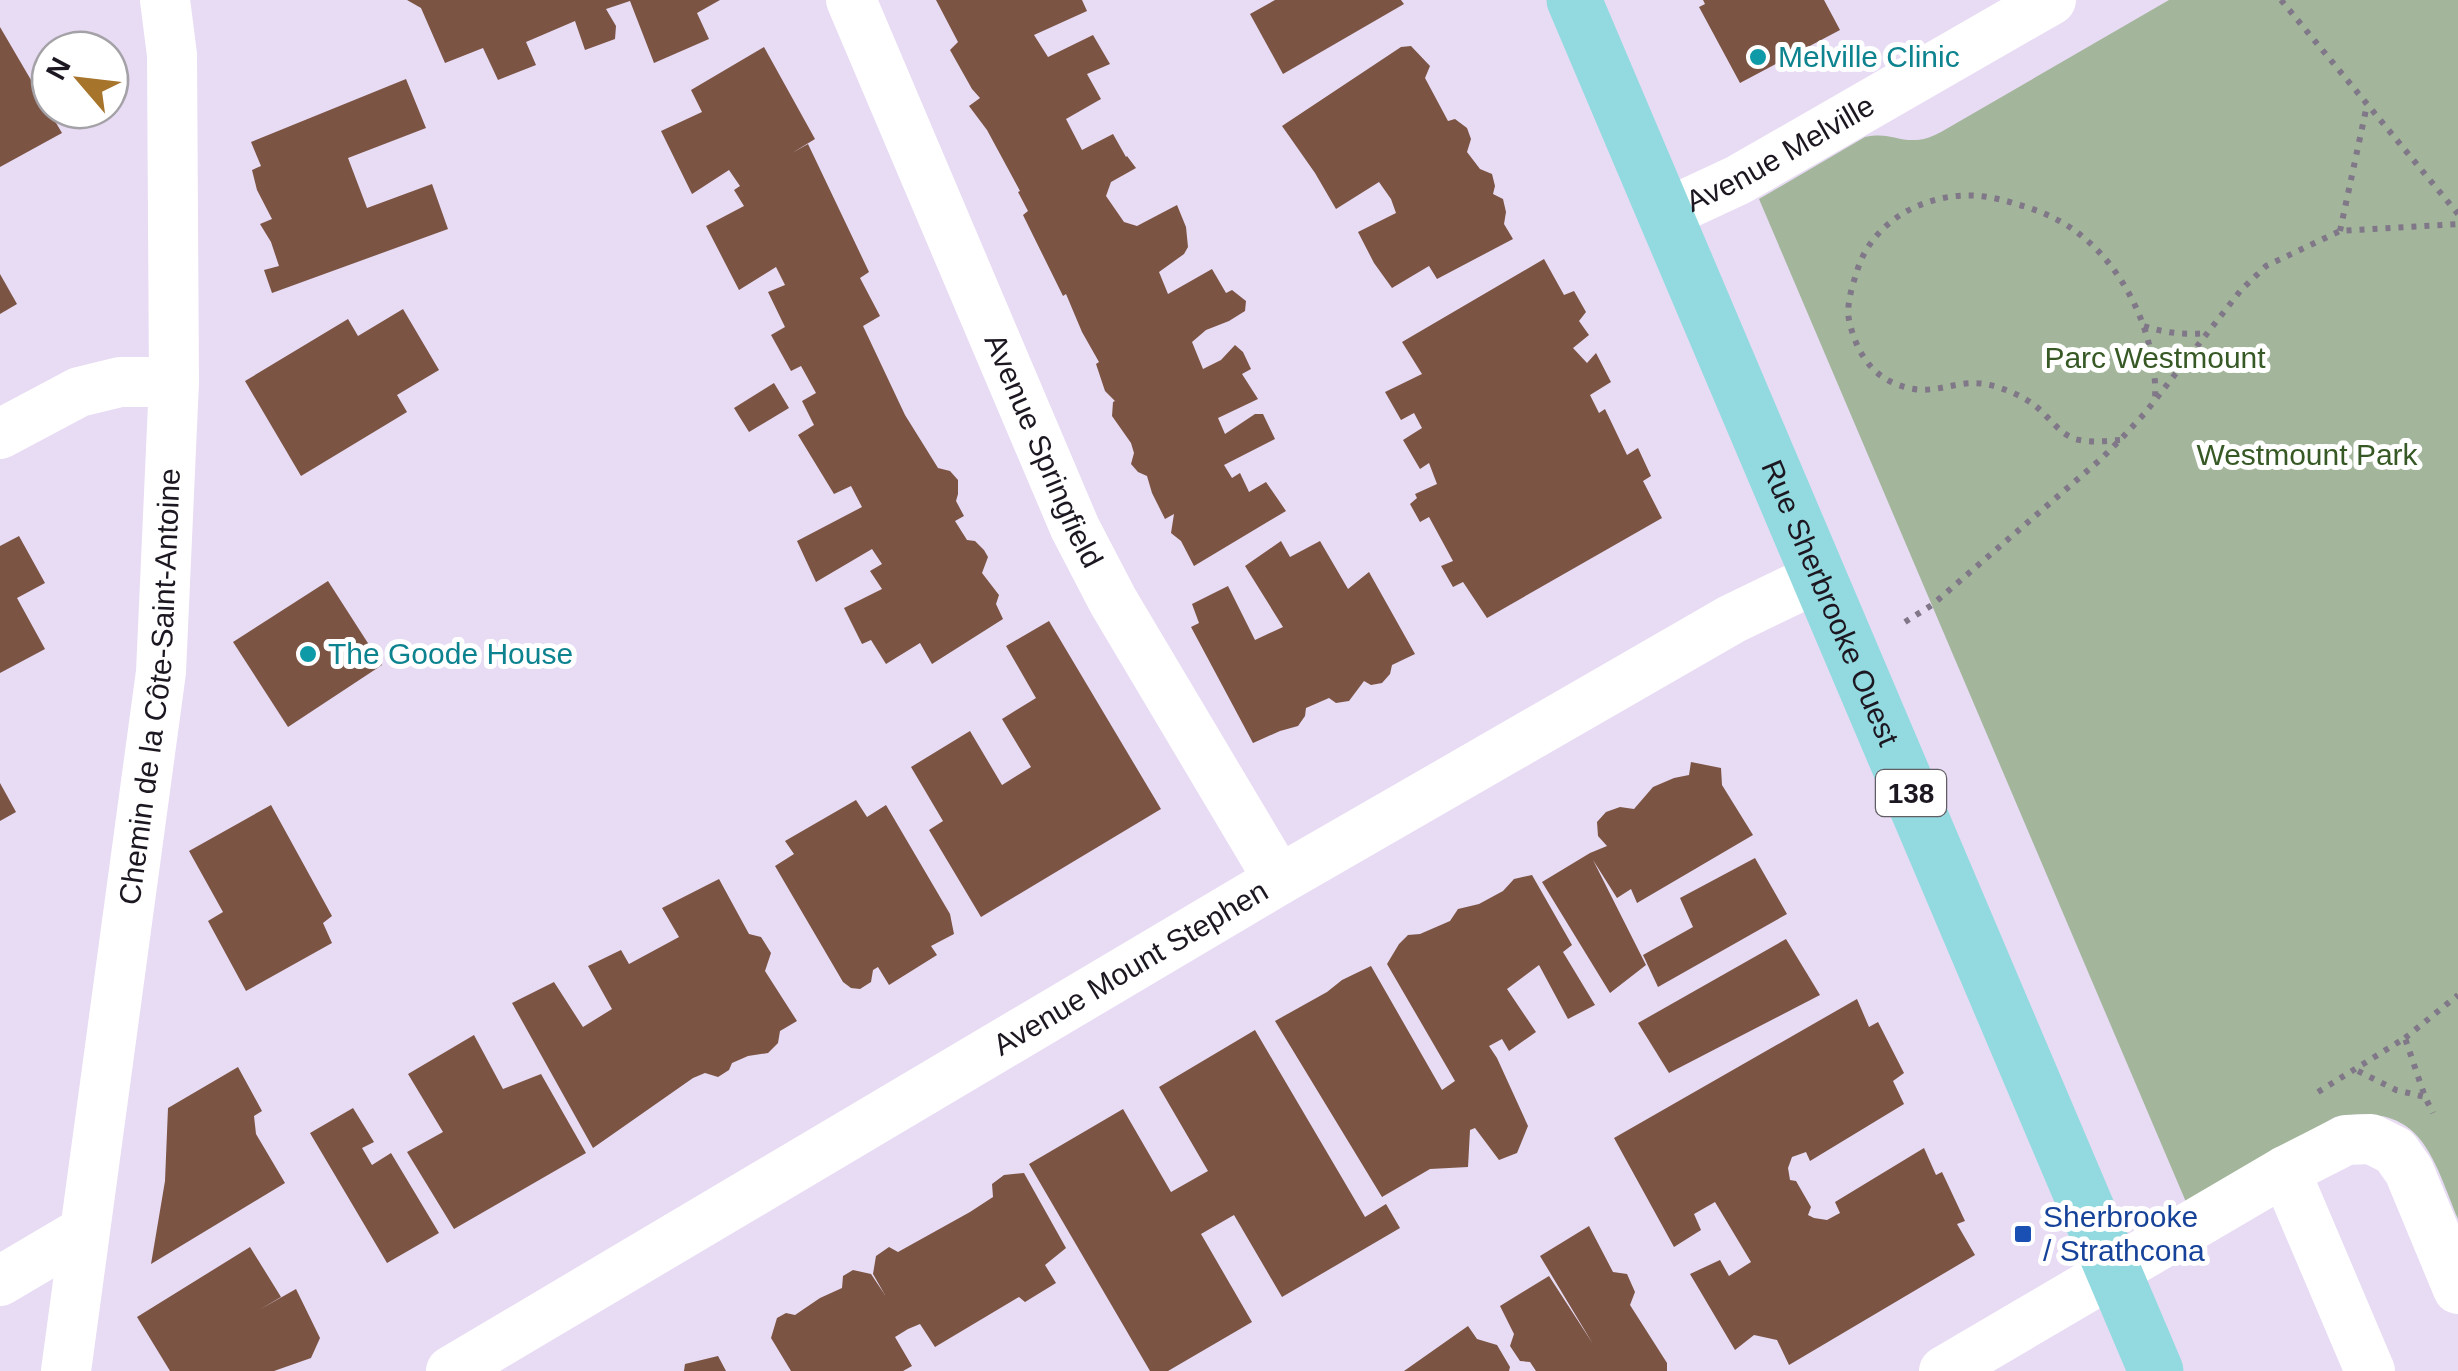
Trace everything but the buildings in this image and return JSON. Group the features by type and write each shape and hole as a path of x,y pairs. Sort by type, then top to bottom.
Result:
{"main road":[{"name":"Rue Sherbrooke Ouest","path":"1574,0 2156,1371"}],"street":[{"name":"Chemin de la Côte-Saint-Antoine","path":"66,1371 162,672 174,382 172,55 166,0"},
{"name":"Avenue Springfield","path":"851,0 1075,528 1113,601 1278,880"},
{"name":"Avenue Melville","path":"1665,214 1738,180 2051,0"},
{"path":"0,434 79,392 120,382 174,382"},
{"name":"Avenue Mount Stephen","path":"451,1371 1278,880 1732,619 1819,577"},
{"path":"1944,1371 2285,1171 2346,1140 2371,1139 2394,1150 2409,1171 2458,1289"},
{"path":"2285,1171 2370,1371"},
{"path":"0,1280 83,1232"}],"path":[{"path":"2281,0 2458,214"},
{"path":"2340,232 2367,106"},
{"path":"2120,440 2091,442 2071,438 2033,404 1986,384 1919,391 1894,384 1871,368 1854,343 1848,313 1862,255 1878,233 1898,215 1925,202 1950,195 1976,194 2030,208 2079,233 2123,285 2143,326 2154,367 2155,400"},
{"path":"1905,622 1932,605 2101,459 2155,400 2241,290 2266,266 2340,232 2458,224"},
{"path":"2143,326 2162,332 2206,333"},
{"path":"2425,1097 2396,1090 2356,1070 2405,1038 2458,995"},
{"path":"2405,1038 2425,1097 2441,1128"}],"green space":[{"name":"Parc Westmount","path":"2169,0 2458,0 2458,1219 2419,1138 2405,1125 2387,1117 2364,1114 2335,1117 2186,1202 1759,199 1865,137 1926,139"}],"place":[{"name":"Melville Clinic","path":"1758,57"},
{"name":"The Goode House","path":"308,654"},
{"name":"Sherbrooke / Strathcona","path":"2023,1234"}],"park label":[{"name":"Westmount Park","path":"2307,455"}]}
